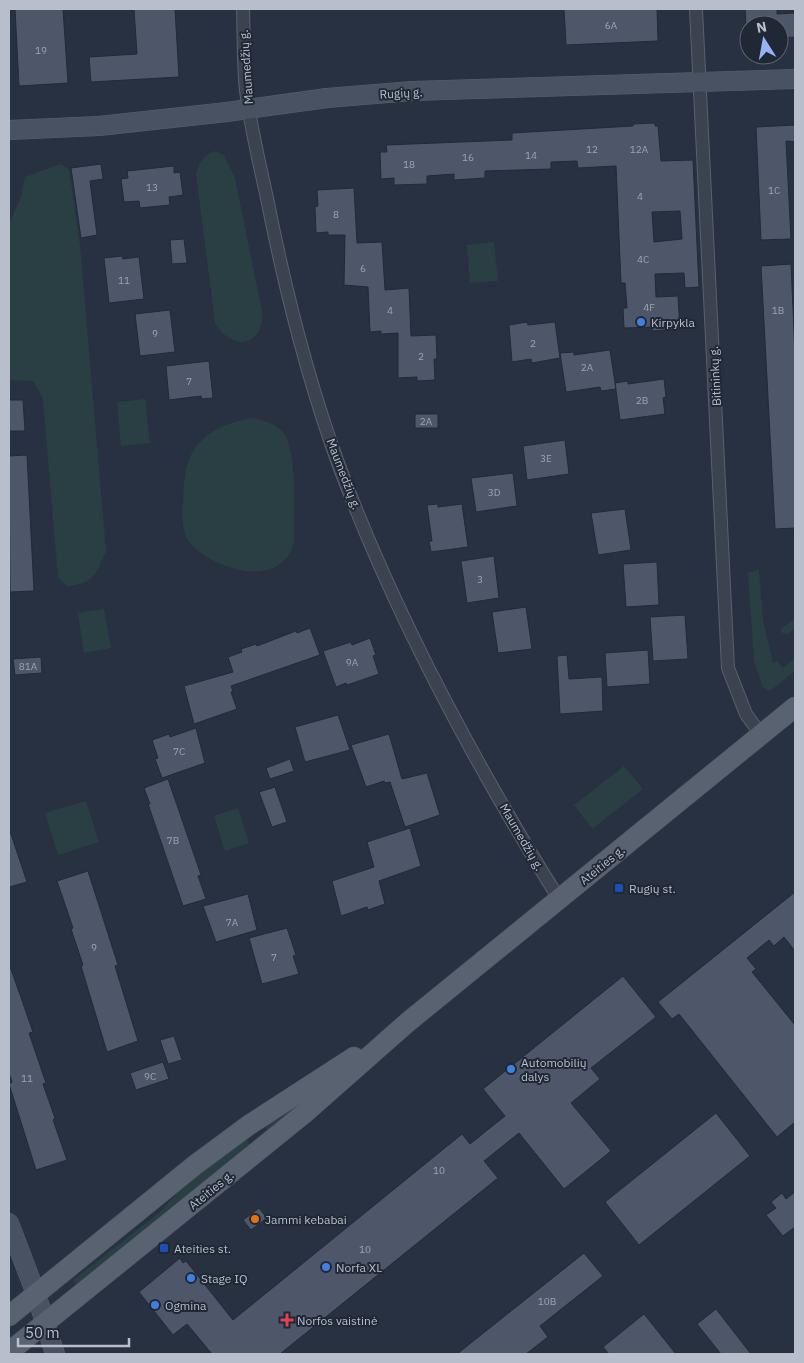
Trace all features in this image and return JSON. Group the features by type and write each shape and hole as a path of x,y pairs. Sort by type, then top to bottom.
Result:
{"main road":[{"name":"Ateities g.","path":"9,1352 262,1149 408,1022 795,707"},
{"name":"Ateities g.","path":"9,1316 195,1165 249,1125 408,1022"},
{"path":"249,1125 259,1140 262,1149"}],"street":[{"name":"Maumedžių g.","path":"243,9 245,78 249,109 284,279 304,359 338,463 400,612 520,835 559,899"},
{"name":"Bitininkų g.","path":"696,9 728,668 746,714 761,735"},
{"name":"Rugių g.","path":"9,130 99,126 327,98 412,91 795,79"},
{"path":"9,1223 36,1294 55,1354"}],"green space":[{"path":"215,151 224,155 235,178 263,316 259,331 247,341 241,342 229,338 215,323 196,174 202,160"},
{"path":"60,164 69,169 80,245 106,551 96,572 89,580 67,586 58,578 43,399 33,381 9,380 9,224 21,197 25,177"},
{"path":"494,242 498,281 470,283 467,245"},
{"path":"145,399 150,443 121,446 117,402"},
{"path":"254,418 266,421 282,431 291,453 294,484 294,542 287,557 276,566 263,571 231,568 202,554 191,544 185,534 182,517 187,465 197,445 222,426"},
{"path":"759,570 763,620 773,663 777,661 783,668 795,658 795,671 770,691 763,687 754,661 748,573"},
{"path":"104,609 111,648 84,653 78,613"},
{"path":"795,618 795,628 788,634 782,633 781,629"},
{"path":"624,766 643,789 592,829 574,805"},
{"path":"86,801 99,842 58,855 45,813"},
{"path":"238,808 249,843 225,851 214,816"},
{"path":"299,1106 268,1130 265,1128 267,1121"},
{"path":"247,1139 250,1146 76,1285 73,1280 160,1212 183,1186"}],"building":[{"path":"15,9 63,9 68,83 19,86"},
{"path":"134,9 175,9 179,77 91,82 89,57 137,54"},
{"path":"564,9 657,9 658,41 566,45"},
{"path":"745,9 777,9 777,14 795,13 795,37 789,37 789,15 745,15"},
{"path":"655,123 655,126 658,126 661,161 693,160 699,287 685,288 684,273 655,274 656,297 678,296 680,329 652,331 652,327 624,328 623,308 627,308 625,283 621,283 616,166 578,168 577,161 551,162 551,169 485,171 485,178 454,180 454,174 427,176 427,184 394,185 394,178 381,179 380,152 387,152 386,145 512,140 512,133 633,126 633,124","holes":["680,211 682,239 654,242 652,212"]},
{"path":"795,125 795,142 786,141 791,239 761,240 756,127"},
{"path":"101,164 103,179 90,181 97,235 81,238 71,168"},
{"path":"174,166 174,173 180,172 183,195 169,197 170,205 140,208 139,201 124,202 121,179 128,178 127,171"},
{"path":"354,188 357,243 382,242 385,290 409,288 411,336 436,335 437,359 434,359 435,380 417,381 417,377 398,378 398,333 381,334 381,331 370,332 368,287 344,285 345,235 328,235 328,232 316,233 315,207 318,206 317,190"},
{"path":"184,239 187,263 172,264 170,240"},
{"path":"122,256 123,259 139,257 144,299 109,303 104,258"},
{"path":"791,264 795,354 795,528 775,529 761,266"},
{"path":"170,310 175,352 140,356 135,314"},
{"path":"527,322 528,325 555,322 560,358 532,363 531,359 512,362 509,325"},
{"path":"610,350 616,389 601,391 600,387 566,392 560,353 574,352 574,355"},
{"path":"209,361 213,398 202,399 201,396 169,400 166,366"},
{"path":"664,379 666,397 663,398 665,414 620,420 615,383 628,381 628,384"},
{"path":"9,400 23,400 25,431 9,431"},
{"path":"415,414 438,414 438,428 415,428"},
{"path":"565,440 569,474 527,480 523,446"},
{"path":"27,455 34,591 10,592 9,456"},
{"path":"513,473 517,506 476,512 471,478"},
{"path":"438,504 438,507 462,504 468,547 431,552 429,541 432,541 427,505"},
{"path":"625,509 631,550 598,555 591,513"},
{"path":"494,556 499,598 467,603 461,561"},
{"path":"657,562 659,605 626,607 623,564"},
{"path":"526,607 532,649 498,653 492,612"},
{"path":"685,615 688,659 653,661 650,617"},
{"path":"310,628 320,655 231,686 233,691 231,692 237,709 194,724 184,686 233,672 228,657 242,652 241,649 256,644 257,646 296,631 297,633"},
{"path":"370,638 376,655 373,656 379,674 336,687 323,651 351,642 352,645"},
{"path":"648,650 650,684 607,687 605,653"},
{"path":"567,655 569,679 602,677 603,711 560,714 557,656"},
{"path":"41,657 42,673 15,675 13,659"},
{"path":"338,715 350,750 305,762 295,727"},
{"path":"196,728 205,763 162,778 155,759 158,758 152,740 169,734 170,737"},
{"path":"389,734 402,779 427,773 440,815 405,827 390,782 385,783 384,781 366,787 351,745"},
{"path":"290,759 294,771 270,779 266,768"},
{"path":"168,779 201,875 198,876 206,899 183,906 144,788"},
{"path":"275,787 287,822 272,827 259,792"},
{"path":"410,828 421,866 379,881 385,904 368,910 367,907 341,916 332,881 374,867 367,842"},
{"path":"9,834 11,834 27,882 9,887"},
{"path":"88,871 118,965 115,966 138,1041 107,1052 81,966 83,965 71,929 73,928 57,881"},
{"path":"795,892 795,951 784,937 774,946 769,940 747,958 756,969 752,972 795,1025 795,1122 777,1137 679,1014 672,1019 658,1002"},
{"path":"248,894 257,930 216,942 203,906"},
{"path":"287,928 296,955 293,956 299,974 262,984 249,938"},
{"path":"9,969 11,969 33,1032 29,1033 46,1083 43,1084 67,1160 36,1170 9,1084 12,1082 9,1073"},
{"path":"623,976 656,1017 591,1068 600,1079 571,1103 611,1151 564,1189 519,1133 484,1161 498,1178 280,1354 212,1354 187,1324 173,1335 139,1292 180,1258 183,1263 186,1261 233,1320 462,1134 470,1144 505,1116 483,1089"},
{"path":"174,1036 182,1060 168,1064 160,1040"},
{"path":"163,1062 169,1079 136,1090 130,1073"},
{"path":"716,1113 750,1156 639,1245 605,1202"},
{"path":"795,1192 795,1227 783,1236 766,1215 776,1208 771,1202 782,1193 786,1199"},
{"name":"Jammi kebabai","path":"259,1208 267,1218 251,1230 243,1220"},
{"path":"584,1253 603,1276 540,1326 548,1337 526,1354 457,1354"},
{"path":"716,1309 751,1354 721,1354 697,1324"},
{"path":"644,1314 676,1354 609,1354 603,1347"}],"place":[{"name":"Kirpykla","path":"641,322"},
{"name":"Rugių st.","path":"619,888"},
{"name":"Automobilių dalys","path":"511,1069"},
{"name":"Jammi kebabai","path":"255,1219"},
{"name":"Ateities st.","path":"164,1248"},
{"name":"Norfa XL","path":"326,1267"},
{"name":"Stage IQ","path":"191,1278"},
{"name":"Ogmina","path":"155,1305"},
{"name":"Norfos vaistinė","path":"287,1320"}]}
